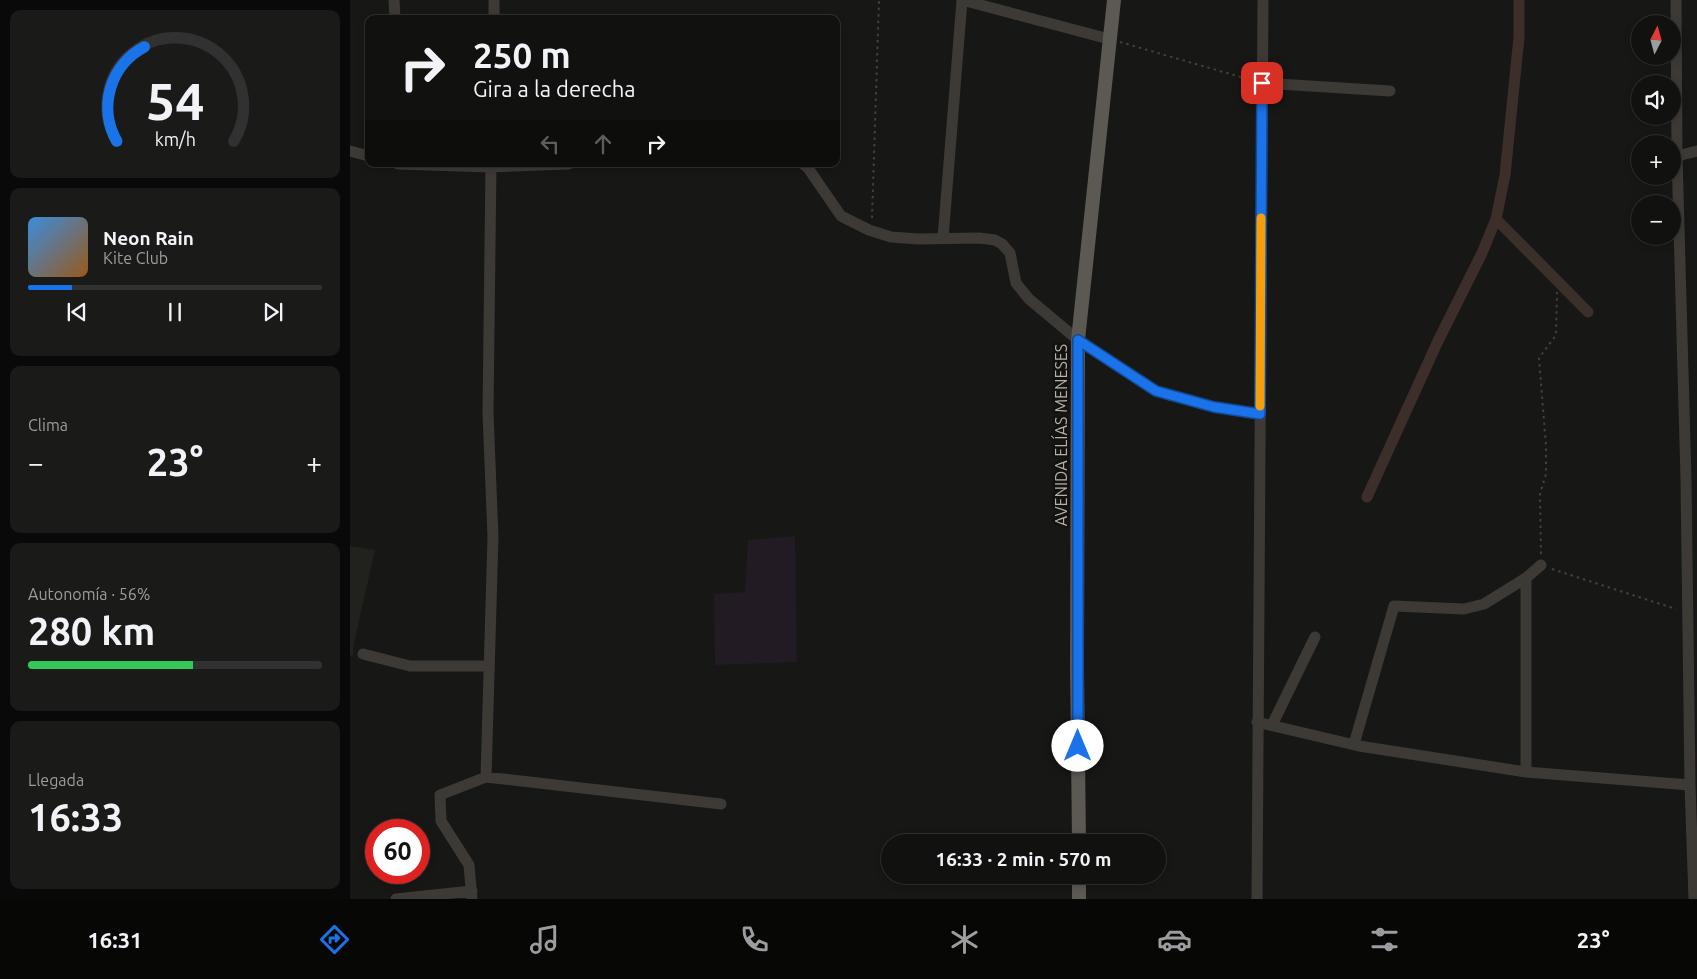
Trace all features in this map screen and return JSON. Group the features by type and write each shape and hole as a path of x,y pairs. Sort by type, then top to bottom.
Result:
{"main road":[{"name":"AVENIDA ELÍAS MENESES","path":"1079,834 1078,340 1114,0"},
{"path":"1079,884 1079,899"}],"street":[{"path":"394,0 395,15"},
{"path":"494,0 494,15"},
{"path":"943,238 962,0 1109,39"},
{"path":"1257,899 1263,0"},
{"path":"1676,0 1677,135"},
{"path":"1262,83 1390,91"},
{"path":"350,151 365,155"},
{"path":"1681,155 1697,151"},
{"path":"486,777 493,537 488,413 491,167"},
{"path":"807,167 841,216 868,230 891,237 979,238 995,240 1002,244 1010,253 1016,283 1029,299 1078,340 1156,391 1214,407 1260,414"},
{"path":"1678,185 1692,529 1687,613 1694,899"},
{"path":"1354,744 1394,606 1464,609 1484,604 1526,578 1541,565"},
{"path":"1526,578 1526,772"},
{"path":"1272,725 1315,638"},
{"path":"363,654 410,666 489,666"},
{"path":"1257,722 1354,744 1526,772 1690,785"},
{"path":"396,899 472,895 469,865 441,821 440,795 486,777 721,804"}],"path":[{"path":"868,230 872,214 879,0"},
{"path":"1109,39 1262,83"},
{"path":"1557,292 1556,335 1539,358 1546,446 1546,474 1540,494 1541,565 1687,613"}],"shaded area":[{"path":"795,536 797,662 715,665 714,594 745,592 748,540"},
{"path":"350,546 375,550 354,643 353,656 350,655"}],"waterway":[{"path":"1367,497 1438,341 1482,253 1496,219 1505,175 1519,37 1519,0"},
{"path":"1496,219 1588,312"}],"slow traffic":[{"path":"1260,406 1261,218"}],"route":[{"path":"1078,746 1078,340 1156,391 1214,407 1260,414 1262,83"}]}
